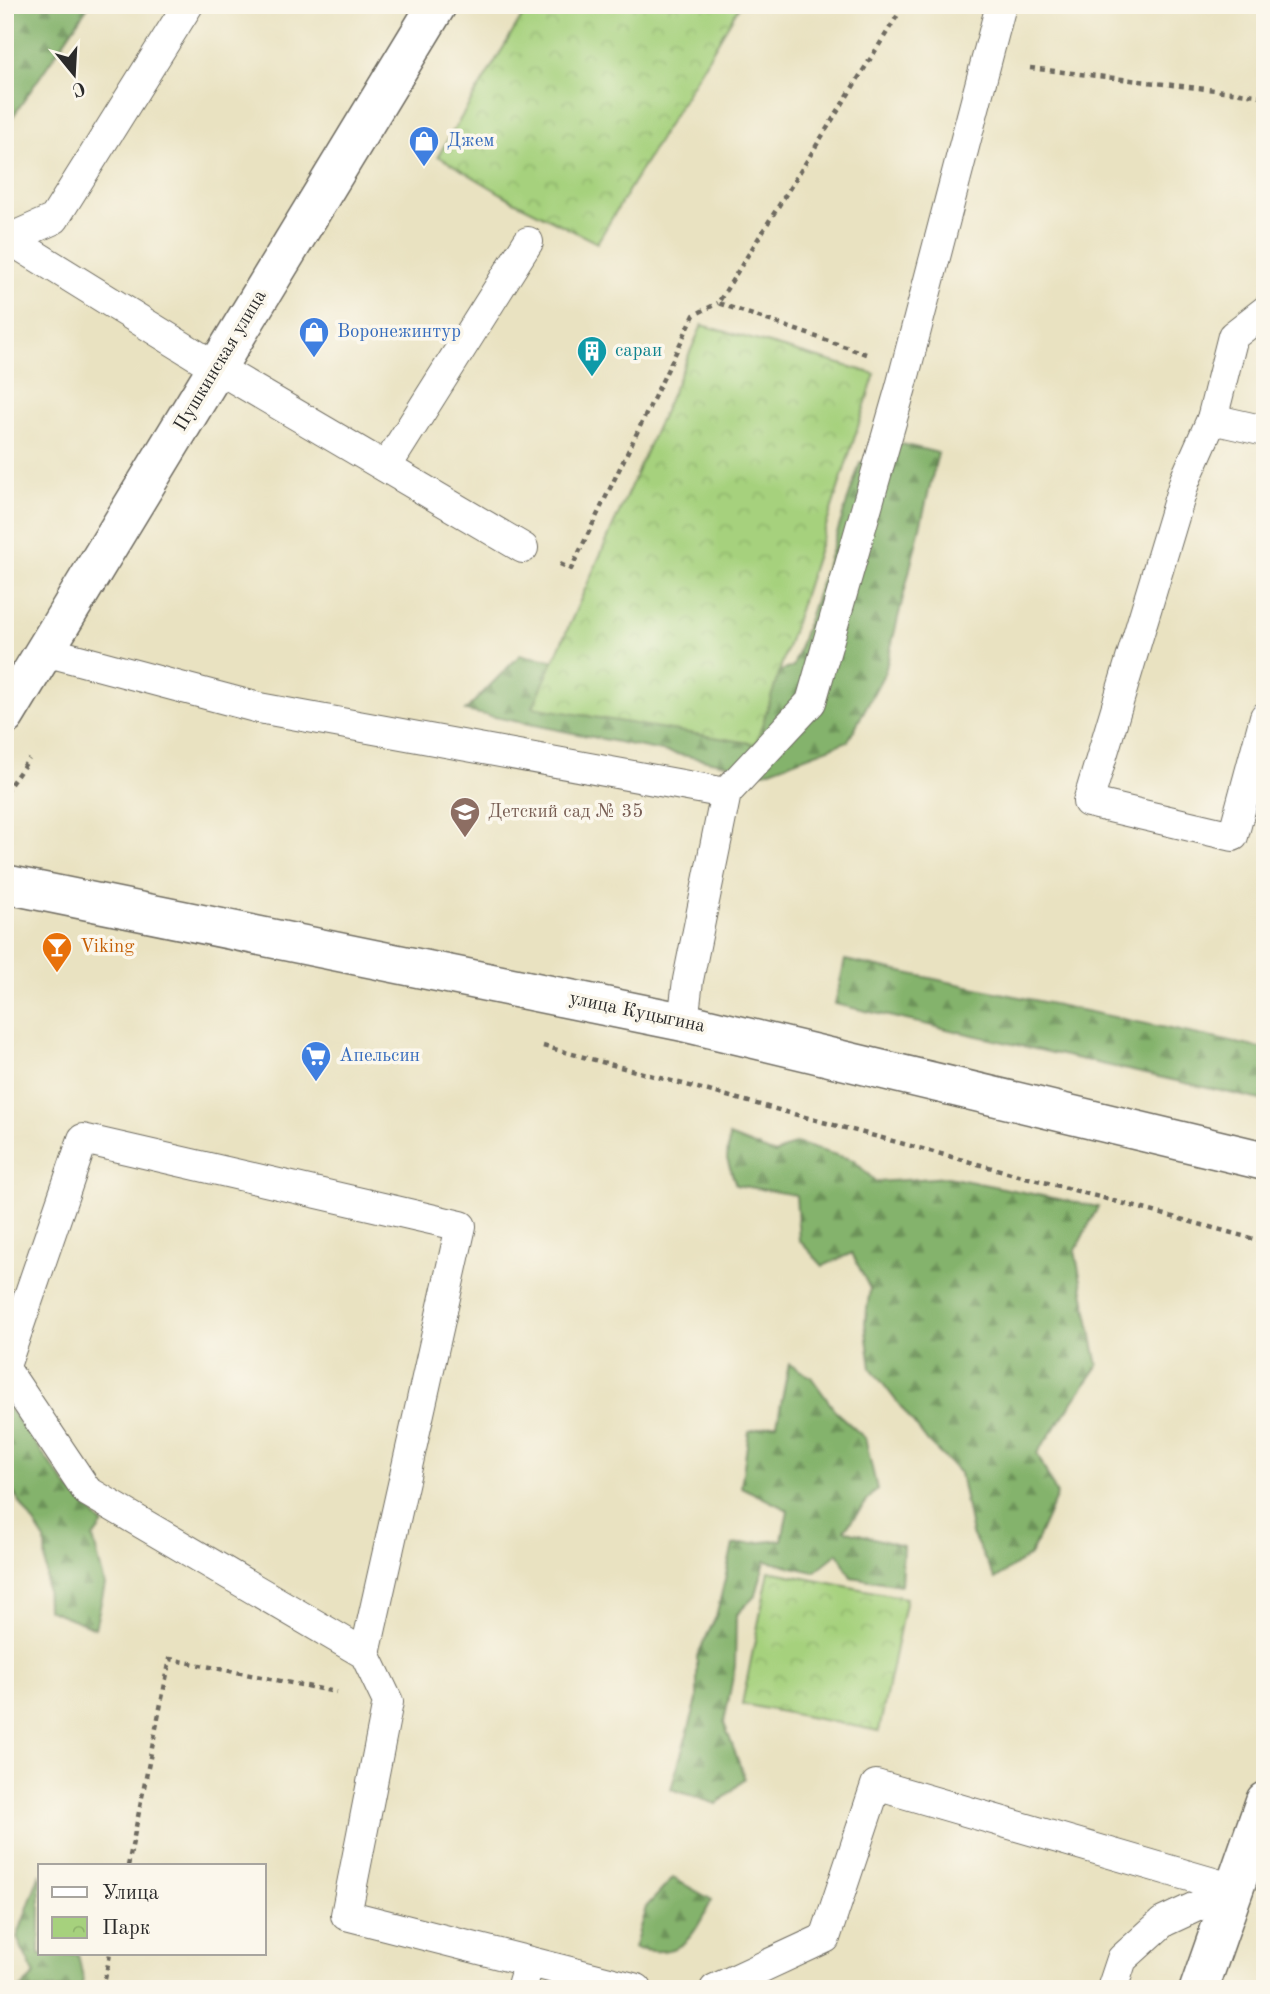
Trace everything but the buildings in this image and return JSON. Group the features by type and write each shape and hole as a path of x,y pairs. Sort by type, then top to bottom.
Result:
{"street":[{"name":"Пушкинская улица","path":"5,716 437,5"},
{"name":"улица Куцыгина","path":"5,884 683,1022 1265,1161"},
{"path":"1199,1989 1265,1801"}],"lane":[{"path":"7,242 54,219 188,5"},
{"path":"683,1022 688,980 726,793 811,702 906,368 1001,5"},
{"path":"7,242 523,548"},
{"path":"386,467 528,242"},
{"path":"1265,311 1233,337 1212,419 1185,480 1088,802 1233,836 1265,717"},
{"path":"1212,419 1265,431"},
{"path":"45,651 258,708 726,793"},
{"path":"365,1654 461,1226 83,1139 5,1368 87,1491 365,1654 388,1702 346,1915 525,1975 637,1989"},
{"path":"715,1989 825,1938 876,1785 1234,1889"},
{"path":"1112,1989 1122,1959 1163,1922 1234,1889"}],"path":[{"path":"523,548 570,569 694,315 718,303 904,5"},
{"path":"984,63 1265,96"},
{"path":"718,303 906,368"},
{"path":"541,1045 1265,1242"},
{"path":"128,1864 170,1659 388,1702"},
{"path":"103,1989 110,1955"}],"green space":[{"path":"5,5 89,5 5,128"},
{"path":"529,5 740,5 597,243 512,200 438,156"},
{"path":"702,325 875,374 756,744 533,707"},
{"path":"902,444 938,453 885,672 848,741 765,772 465,711 520,655 730,688 793,667 860,463"},
{"path":"845,960 1265,1049 1265,1101 835,1004"},
{"path":"729,1136 775,1154 796,1143 853,1160 876,1182 948,1177 1098,1207 1075,1251 1098,1366 1037,1453 1057,1495 1030,1555 995,1579 972,1534 960,1473 928,1442 871,1368 865,1323 870,1289 852,1253 823,1266 799,1240 796,1195 736,1185 727,1159"},
{"path":"789,1364 811,1377 836,1412 865,1438 877,1489 844,1530 903,1546 901,1585 851,1577 838,1553 814,1572 765,1561 756,1595 736,1615 735,1666 724,1723 745,1779 717,1804 671,1789 697,1700 697,1656 716,1617 733,1545 782,1540 788,1510 741,1487 749,1431 777,1424"},
{"path":"5,1403 70,1490 103,1524 93,1538 105,1585 95,1628 47,1609 45,1540 5,1480"},
{"path":"769,1571 906,1598 879,1731 742,1704"},
{"path":"673,1878 712,1900 705,1914 684,1943 675,1948 651,1951 634,1948 646,1907"},
{"path":"38,1879 38,1955 78,1955 83,1979 81,1989 20,1989 35,1975 17,1938"}],"place":[{"name":"Джем","path":"424,168"},
{"name":"Воронежинтур","path":"314,359"},
{"name":"сараи","path":"592,378"},
{"name":"Детский сад № 35","path":"465,839"},
{"name":"Viking","path":"57,974"},
{"name":"Апельсин","path":"316,1083"}]}
